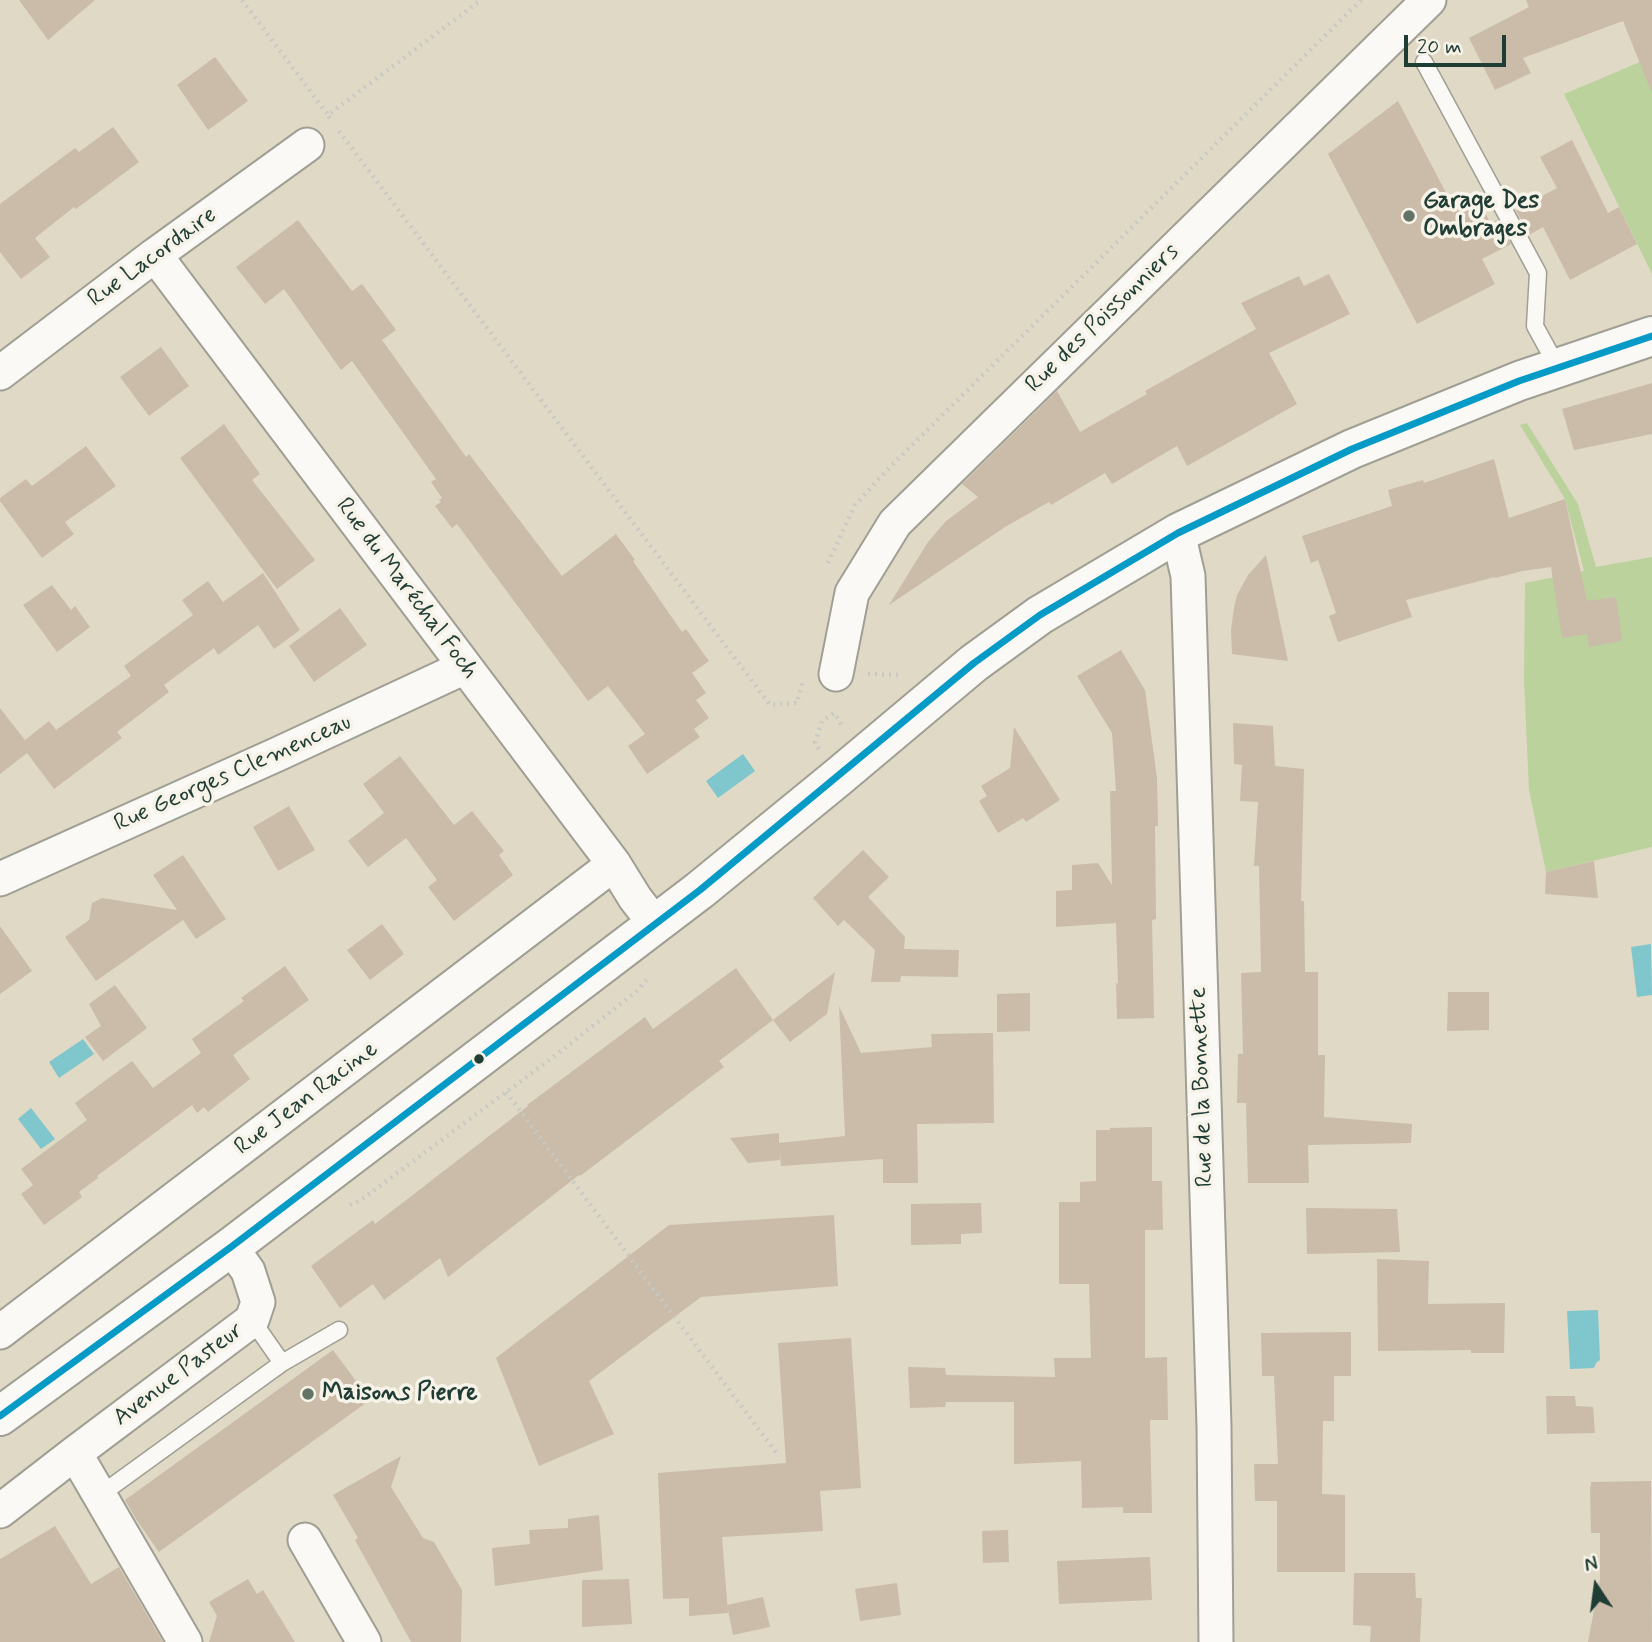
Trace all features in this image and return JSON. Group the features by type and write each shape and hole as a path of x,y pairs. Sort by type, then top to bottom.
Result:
{"main road":[{"path":"0,1416 231,1247 740,859 974,663 1040,615 1178,533 1352,449 1518,381 1652,336"}],"street":[{"name":"Rue des Poissonniers","path":"836,674 852,593 895,523 1429,0"},
{"name":"Rue Lacordaire","path":"0,373 155,255 307,145"},
{"name":"Rue du Maréchal Foch","path":"155,255 614,864 655,924"},
{"name":"Rue de la Bonnette","path":"1178,533 1189,589 1214,1426 1216,1642"},
{"name":"Rue Georges Clemenceau","path":"0,879 466,667"},
{"name":"Rue Jean Racine","path":"0,1332 614,864"},
{"name":"Avenue Pasteur","path":"0,1511 252,1320 258,1302 248,1271 231,1247"},
{"path":"75,1453 185,1642"},
{"path":"305,1539 364,1642"}],"lane":[{"path":"1424,62 1538,273 1535,326 1558,368"},
{"path":"252,1320 282,1363"},
{"path":"100,1495 282,1363 339,1330"}],"path":[{"path":"242,0 770,705 797,703 804,671"},
{"path":"328,116 481,0"},
{"path":"826,567 855,505 1361,0"},
{"path":"836,674 913,675"},
{"path":"819,750 815,743 822,721 834,713 843,728"},
{"path":"349,1205 361,1200 505,1092 637,991 651,975"},
{"path":"480,1058 778,1455"}],"green space":[{"path":"1652,57 1652,274 1564,94"},
{"path":"1527,423 1578,504 1596,567 1652,557 1652,847 1546,872 1529,790 1524,681 1525,583 1584,571 1565,499 1520,425"}],"water":[{"path":"743,754 755,771 718,798 706,781"},
{"path":"1651,944 1652,995 1637,997 1631,947"},
{"path":"83,1039 94,1054 59,1078 49,1062"},
{"path":"31,1108 55,1139 41,1149 18,1119"},
{"path":"1598,1310 1600,1360 1594,1368 1570,1369 1567,1311"}],"building":[{"path":"19,0 95,0 48,40"},
{"path":"1526,0 1652,0 1652,90 1623,21 1523,58 1531,73 1495,90 1469,38 1529,7"},
{"path":"215,57 248,101 208,130 177,85"},
{"path":"1398,101 1455,210 1477,198 1491,224 1497,220 1511,244 1482,259 1495,284 1417,324 1328,154"},
{"path":"113,127 139,162 35,238 50,257 21,279 0,252 0,204 75,148 79,152"},
{"path":"1572,140 1608,213 1619,207 1637,244 1570,280 1543,227 1529,235 1516,210 1557,188 1540,157"},
{"path":"298,220 352,291 362,284 396,330 382,340 466,457 469,454 562,576 616,534 682,632 686,629 709,661 692,673 706,693 696,700 709,718 694,729 700,737 647,774 628,746 645,734 608,686 588,701 457,524 452,528 435,506 442,498 431,482 436,479 352,361 341,370 284,289 265,304 236,267"},
{"path":"1329,274 1350,314 1269,353 1297,404 1187,466 1177,446 1112,484 1105,473 1051,505 1049,502 1005,527 889,605 928,542 946,521 978,497 962,484 1057,391 1080,432 1147,394 1145,391 1256,329 1241,303 1299,276 1304,286"},
{"path":"161,347 189,386 149,416 120,377"},
{"path":"1652,383 1652,434 1574,450 1562,409"},
{"path":"224,424 260,474 252,480 315,560 277,589 180,458"},
{"path":"86,446 116,486 65,522 74,534 42,558 0,498 26,479 32,486"},
{"path":"1494,459 1509,518 1565,499 1587,601 1616,597 1622,641 1589,647 1587,634 1562,638 1551,567 1495,577 1406,600 1412,617 1338,642 1329,616 1336,613 1318,560 1311,563 1302,536 1392,506 1388,490 1423,480 1424,483"},
{"path":"1266,555 1288,661 1232,654 1231,630 1237,595 1248,575"},
{"path":"263,573 300,630 274,649 258,625 218,655 214,648 164,685 169,692 117,732 122,738 54,789 27,753 0,774 0,708 25,740 49,721 56,730 131,676 124,666 193,615 182,600 208,581 223,602"},
{"path":"52,585 71,610 75,606 90,627 57,652 23,605"},
{"path":"340,608 367,645 314,682 289,646"},
{"path":"1121,650 1145,690 1157,778 1156,919 1152,920 1154,1018 1117,1019 1116,923 1056,927 1056,891 1072,890 1072,865 1098,863 1112,885 1110,791 1116,791 1112,733 1077,676"},
{"path":"1233,723 1273,726 1275,766 1304,769 1301,901 1304,901 1305,972 1318,972 1318,1055 1325,1055 1324,1117 1412,1124 1411,1143 1308,1145 1309,1183 1248,1183 1246,1103 1237,1103 1238,1054 1243,1054 1241,973 1261,972 1259,866 1254,866 1258,802 1240,801 1242,765 1234,764"},
{"path":"1014,727 1060,800 1026,822 1023,818 998,833 979,801 987,796 981,786 1010,768"},
{"path":"400,756 454,825 472,811 504,851 499,855 513,875 454,921 428,887 437,880 406,838 368,867 348,841 384,813 363,784"},
{"path":"289,806 315,850 278,871 253,827"},
{"path":"863,850 889,877 868,897 905,937 904,949 959,950 958,977 901,976 900,982 871,982 875,950 844,920 838,926 813,898"},
{"path":"183,855 226,919 196,939 183,920 96,981 65,937 89,920 92,903 102,898 177,910 153,875"},
{"path":"1594,861 1598,898 1545,894 1546,872"},
{"path":"382,924 404,954 370,980 347,950"},
{"path":"0,926 32,971 0,994"},
{"path":"285,966 309,1000 233,1055 250,1079 208,1112 204,1107 197,1113 192,1105 97,1176 98,1178 79,1192 82,1197 44,1225 21,1194 33,1185 21,1169 87,1120 75,1103 132,1061 153,1088 201,1053 192,1039 244,1001 241,998"},
{"path":"736,968 773,1020 719,1061 724,1067 448,1277 440,1258 384,1300 373,1284 340,1308 311,1266 373,1220 375,1224 645,1017 653,1029"},
{"path":"835,972 827,1014 790,1042 773,1020"},
{"path":"115,985 147,1028 103,1061 85,1037 101,1026 89,1004"},
{"path":"1448,992 1489,992 1489,1030 1447,1031"},
{"path":"1030,993 1030,1031 997,1032 997,994"},
{"path":"839,1006 861,1053 932,1047 931,1034 993,1033 994,1123 917,1124 918,1183 883,1183 883,1159 781,1166 780,1153 780,1160 748,1163 730,1138 779,1133 779,1143 845,1136"},
{"path":"1152,1127 1152,1181 1162,1181 1163,1230 1145,1230 1145,1358 1167,1357 1168,1420 1150,1420 1152,1513 1123,1513 1123,1507 1082,1508 1081,1461 1014,1464 1014,1402 946,1402 945,1407 910,1408 908,1367 945,1368 946,1375 1055,1377 1054,1358 1091,1358 1089,1284 1059,1284 1059,1202 1080,1202 1080,1182 1096,1181 1096,1130"},
{"path":"981,1203 982,1233 961,1234 961,1244 911,1245 911,1204"},
{"path":"1306,1208 1397,1209 1400,1252 1307,1254"},
{"path":"834,1215 838,1286 701,1297 589,1381 614,1434 539,1466 496,1358 669,1225"},
{"path":"1377,1259 1429,1261 1428,1304 1505,1303 1504,1353 1471,1353 1471,1350 1378,1351"},
{"path":"1351,1332 1351,1376 1334,1376 1334,1421 1323,1421 1322,1494 1345,1495 1345,1572 1277,1572 1277,1501 1255,1501 1254,1464 1278,1464 1274,1376 1262,1376 1261,1333"},
{"path":"851,1338 861,1488 820,1491 823,1531 722,1537 728,1613 689,1616 689,1598 663,1599 658,1473 786,1463 778,1343"},
{"path":"333,1350 370,1400 159,1552 125,1500"},
{"path":"1546,1396 1575,1396 1576,1406 1593,1407 1595,1433 1547,1434"},
{"path":"401,1456 391,1487 423,1538 434,1542 462,1590 461,1642 411,1642 333,1495"},
{"path":"1651,1481 1652,1642 1588,1642 1600,1579 1600,1533 1591,1533 1591,1482"},
{"path":"599,1515 603,1570 495,1586 492,1548 530,1544 529,1530 568,1528 568,1519"},
{"path":"55,1526 91,1584 119,1567 163,1642 0,1642 0,1559"},
{"path":"1008,1530 1009,1562 983,1563 982,1531"},
{"path":"1150,1557 1152,1600 1059,1604 1057,1561"},
{"path":"1354,1573 1415,1573 1416,1598 1422,1598 1420,1642 1370,1642 1371,1626 1353,1625"},
{"path":"248,1579 257,1594 263,1590 295,1642 209,1642 217,1616 209,1602"},
{"path":"629,1579 632,1624 582,1627 582,1580"},
{"path":"897,1583 901,1615 860,1621 855,1589"},
{"path":"763,1597 770,1627 733,1635 727,1605"}],"transit line":[{"path":"0,1416 231,1247 700,890 974,663 1040,615 1178,533 1352,449 1519,381 1652,336"}],"place":[{"name":"Garage Des Ombrages","path":"1409,216"},
{"name":"Maisons Pierre","path":"308,1394"}]}
